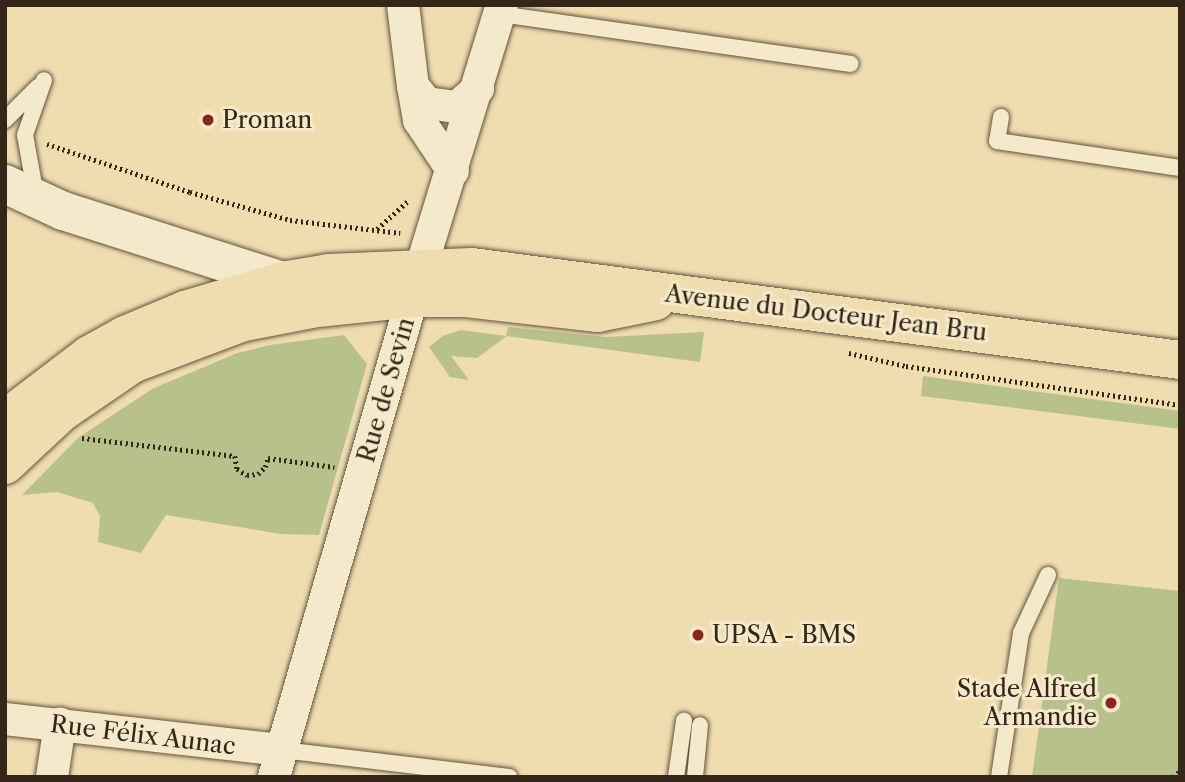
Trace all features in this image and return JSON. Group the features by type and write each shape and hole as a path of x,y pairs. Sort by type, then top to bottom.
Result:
{"main road":[{"name":"Avenue du Docteur Jean Bru","path":"421,268 472,267 1180,360"},
{"path":"5,465 62,412 132,364 244,322 317,308 421,268"},
{"path":"5,419 89,355 125,335 184,310 282,281 329,273 421,268 466,298 598,313 685,295"}],"street":[{"path":"403,5 412,86 419,120 453,171"},
{"name":"Rue de Sevin","path":"278,763 421,268 501,10"},
{"path":"412,86 427,103 443,107 457,107 478,89"},
{"path":"21,191 63,211 282,281"},
{"name":"Rue Félix Aunac","path":"5,719 60,724 278,763"},
{"path":"52,777 60,724"}],"lane":[{"path":"501,10 850,64"},
{"path":"5,120 44,80 25,135 21,191"},
{"path":"1000,117 997,141 1180,168"},
{"path":"999,777 1021,633 1048,575"},
{"path":"676,777 684,721"},
{"path":"695,777 701,724"},
{"path":"278,763 509,777"}],"path":[{"path":"25,135 190,192 290,220 376,230 421,268"},
{"path":"376,230 404,207 415,191"},
{"path":"844,351 906,366 1180,405"},
{"path":"78,438 234,456 237,469 247,475 258,474 265,467 268,458 362,470"},
{"path":"1173,777 1180,771"}],"green space":[{"path":"508,327 605,337 704,332 700,362 507,336 477,358 451,356 469,380 450,377 429,347 443,336 461,330 506,336"},
{"path":"344,335 367,364 319,535 281,534 166,515 141,553 98,542 100,516 93,503 57,492 22,495 78,438 152,389 237,353 270,345"},
{"path":"923,376 1180,411 1180,429 921,396"},
{"name":"Stade Alfred Armandie","path":"1059,578 1180,591 1180,777 1032,777"}],"place":[{"name":"Proman","path":"208,120"},
{"name":"UPSA - BMS","path":"698,635"},
{"name":"Stade Alfred Armandie","path":"1111,703"}]}
